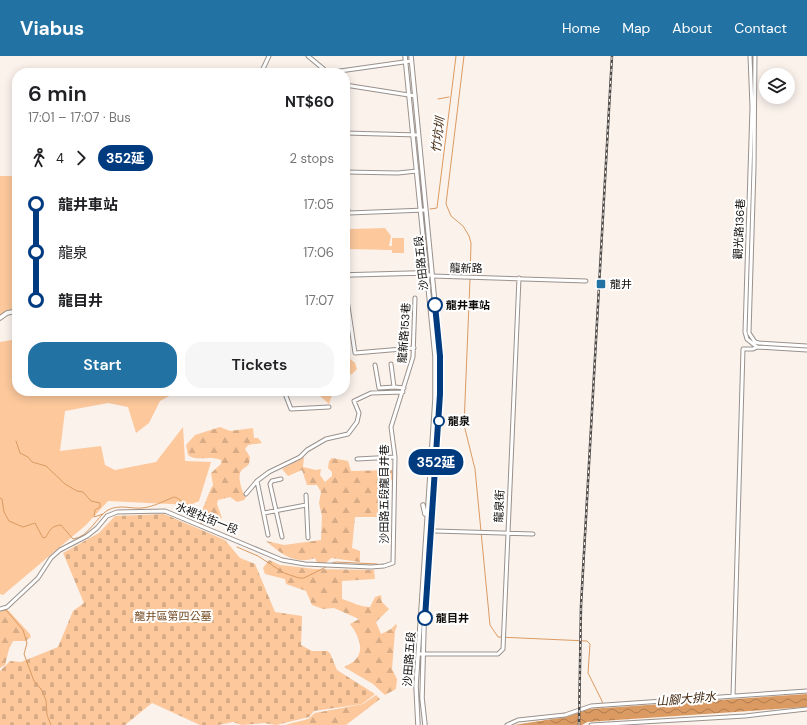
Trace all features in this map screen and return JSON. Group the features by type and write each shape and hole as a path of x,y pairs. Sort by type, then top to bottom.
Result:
{"street":[{"path":"263,68 269,56"},
{"path":"308,56 322,68"},
{"name":"沙田路五段","path":"405,56 426,274 438,358 426,540 420,603 422,698 425,725"},
{"name":"沙田路五段","path":"411,56 432,276 438,358 438,440 427,596 416,698 418,725"},
{"name":"觀光路136巷","path":"750,56 752,107 744,326 747,339 757,347"},
{"path":"755,56 754,167 749,333 755,342 759,343 807,346"},
{"path":"350,70 411,61"},
{"path":"407,76 412,76"},
{"path":"350,86 415,96"},
{"path":"350,133 418,135"},
{"path":"350,172 398,173 417,171"},
{"path":"350,213 425,210"},
{"name":"龍新路","path":"350,274 426,274 432,276 586,281"},
{"name":"龍泉街","path":"421,654 498,654 503,649 519,278"},
{"name":"龍新路153巷","path":"392,425 412,363 414,348 415,298"},
{"path":"0,318 7,313 12,312"},
{"path":"350,320 355,353 414,348"},
{"path":"733,696 743,349 753,349 757,347 807,350"},
{"path":"391,364 394,387"},
{"path":"375,365 378,388 394,387 404,390"},
{"path":"246,494 257,481 269,472 300,457 308,450 326,439 348,434 357,422 358,412 354,401 371,393 404,390"},
{"path":"286,396 291,409 329,407"},
{"name":"沙田路五段龍目井巷","path":"392,425 395,457 393,563"},
{"path":"432,439 438,440"},
{"path":"357,459 395,457"},
{"path":"281,479 271,482 270,484 282,537"},
{"path":"257,481 268,535"},
{"path":"306,494 308,538"},
{"path":"264,513 306,505"},
{"path":"426,540 423,505 427,510 428,529 534,534"},
{"name":"水裡社街一段","path":"0,609 7,607 38,578 51,558 60,550 87,536 97,528 107,516 117,512 165,511 282,560 305,564 371,567 384,566 393,563"},
{"name":"沙田路五段","path":"423,573 424,595 427,596"},
{"path":"420,603 424,606 424,625"},
{"path":"507,725 518,720 565,715 588,706 807,691"},
{"path":"591,725 745,716 807,710"}],"green space":[{"path":"0,176 12,176 12,310 0,315"},
{"path":"385,228 391,236 389,246 392,246 392,238 404,238 404,253 392,253 392,250 350,249 350,229"},
{"path":"12,340 12,396 170,396 160,401 149,423 136,433 128,407 108,403 65,411 60,451 101,446 105,465 115,470 156,462 183,427 185,461 211,462 199,501 190,505 108,501 86,525 3,595 0,594 0,342"},
{"path":"350,359 355,363 357,369 350,375"},
{"path":"320,396 332,396 329,404"},
{"path":"220,427 230,431 253,428 254,438 258,438 262,443 248,445 245,449 250,457 249,464 241,471 240,481 246,497 244,500 237,502 230,497 218,500 217,504 222,518 217,520 200,513 213,485 211,473 221,464 221,460 192,457 188,455 186,445 195,435"},
{"path":"304,457 303,467 316,470 321,469 320,475 325,482 332,476 332,472 328,468 329,461 332,458 348,461 351,471 392,470 393,480 385,481 384,500 388,502 389,534 381,535 381,525 377,517 355,517 352,548 360,551 360,562 331,558 326,563 317,563 315,558 308,560 295,559 283,554 266,541 284,545 321,540 322,516 319,503 321,492 317,485 307,485 302,470 288,476 282,469"},
{"name":"龍井區第四公墓","path":"164,514 225,540 240,558 255,564 275,612 302,616 301,645 312,651 327,651 330,653 337,670 375,694 362,704 314,711 309,717 276,725 264,723 242,725 233,722 218,725 200,725 152,703 125,725 0,725 0,671 10,661 21,662 58,647 73,611 84,603 63,553 99,533 115,516"},
{"path":"269,560 280,565 315,569 374,570 375,579 342,581 342,599 370,607 375,597 381,595 382,602 389,609 376,622 381,634 391,629 396,624 397,626 395,631 392,669 397,679 396,689 385,695 373,684 344,667 354,661 360,651 358,637 350,624 359,619 334,608 323,609 312,605 306,591 286,584 285,579 265,574 263,568"},
{"path":"7,609 31,637 25,641 13,641 9,649 5,665 0,668 0,611"},
{"path":"376,695 380,699 346,725 285,725 308,719 315,713 363,704"}],"water":[{"path":"807,694 807,707 587,722 582,725 514,725 566,717 589,709"}],"waterway":[{"name":"竹坑圳","path":"430,209 437,208 456,56"},
{"path":"464,56 446,204 451,216 463,226 469,236 471,243 470,276"},
{"path":"438,99 449,97"},
{"path":"470,279 464,425 475,469 490,625 498,637 587,641 590,644 588,673 602,701 603,709"},
{"path":"777,347 806,347"},
{"path":"16,441 20,453 28,457 32,462 46,466 65,484 77,491 83,492 91,501 100,503 100,507 95,510 94,517 103,514"},
{"path":"0,498 2,499 4,512 9,521 23,527 35,523 43,538 46,537 53,527 61,525 73,539 84,535 104,513 112,508 146,507 158,504 174,497 185,504 202,524"},
{"path":"237,547 258,556 284,573 299,578 304,578 326,567"},
{"path":"332,563 377,564"},
{"path":"3,609 7,611 23,630 27,643 24,654 34,681 41,689 46,700 47,715 51,725"}],"railway":[{"path":"579,725 581,606 612,56"}],"bus line":[{"name":"352延","path":"425,618 440,394 440,356 435,305"}],"place":[{"name":"龍井","path":"601,284"},
{"name":"龍井車站","path":"435,305"},
{"name":"龍泉","path":"439,421"},
{"name":"龍目井","path":"425,618"}],"water label":[{"name":"山腳大排水","path":"686,699"}]}
